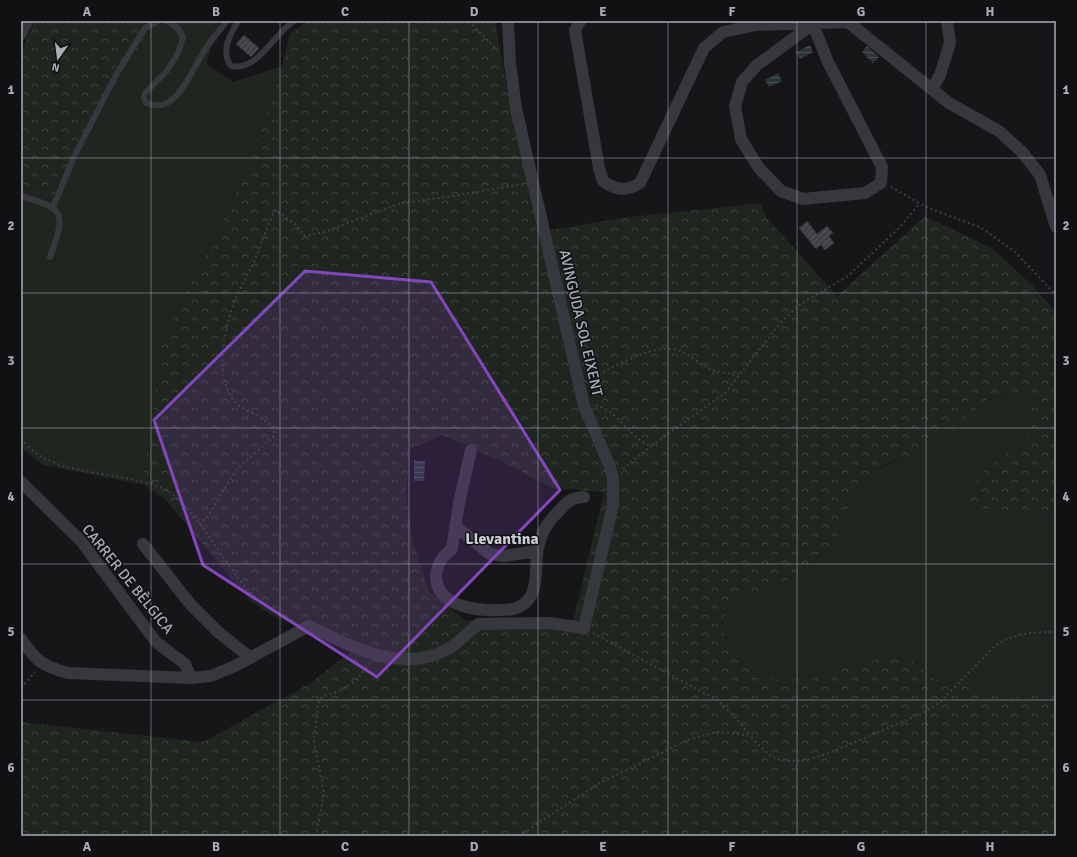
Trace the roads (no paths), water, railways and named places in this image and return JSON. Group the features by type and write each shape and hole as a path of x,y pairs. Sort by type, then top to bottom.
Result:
{"street":[{"path":"21,34 27,21"},
{"name":"AVINGUDA SOL EIXENT","path":"479,624 549,623 584,628 613,505 612,475 584,406 516,108 510,64 508,21"},
{"path":"580,21 576,30 599,168 603,181 614,188 624,190 640,184 704,48 723,32 756,25 848,22 962,112 999,131 1023,153 1040,175 1056,227"},
{"path":"932,89 940,75 950,43 947,21"},
{"path":"813,24 827,60 882,167 881,183 865,194 804,199 782,191 759,168 741,139 735,106 742,82 757,65 813,24"},
{"path":"471,450 455,526 452,549 440,558 436,575 437,586 446,598 457,604 478,610 515,609 526,603 534,588 537,551 544,530 553,516 574,497 584,497"},
{"name":"CARRER DE BÈLGICA","path":"21,482 81,541 156,642 185,664 191,678"},
{"path":"455,526 490,554 504,556 537,551"},
{"path":"143,544 191,605 218,632 251,658"},
{"path":"21,639 33,657 49,668 68,673 191,678 211,676 251,658 309,626 356,648 390,658 419,660 445,651 460,642 469,631 479,624 478,610"}],"lane":[{"path":"53,207 73,159 116,75 145,28 158,21"},
{"path":"166,21 171,22 178,28 183,37 178,53 166,71 145,92 144,98 146,103 156,106 166,104 176,97 197,65 207,46 227,21"},
{"path":"238,21 226,47 226,59 231,66 238,68 248,65 294,21"},
{"path":"21,196 53,207 59,215 59,226 50,257"}],"district":[{"name":"Llevantina","path":"502,539"}]}
